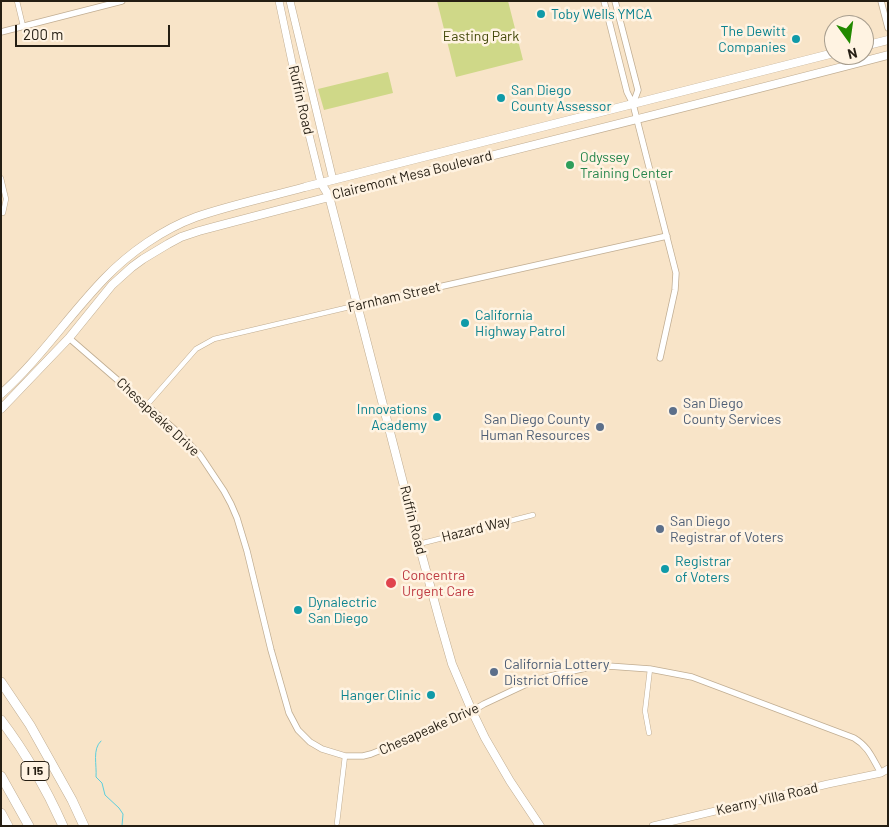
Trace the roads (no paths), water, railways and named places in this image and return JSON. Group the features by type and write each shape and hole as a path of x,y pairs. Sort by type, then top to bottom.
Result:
{"highway":[{"path":"1,682 41,744 84,826"},
{"path":"1,689 41,744"},
{"name":"I 15","path":"1,720 20,745 43,784 63,826"},
{"name":"I 15","path":"1,776 29,826"},
{"path":"1,813 8,826"}],"main road":[{"name":"Ruffin Road","path":"279,1 297,86 321,183 330,196 419,544 452,664 485,738 510,781 540,826"},
{"name":"Ruffin Road","path":"290,1 334,180 330,196"},
{"path":"874,44 888,40"},
{"name":"Clairemont Mesa Boulevard","path":"1,409 69,338 112,285 143,259 168,244 199,230 888,55"},
{"name":"Clairemont Mesa Boulevard","path":"1,394 20,376 105,278 138,249 174,227 195,218 321,183 824,56"},
{"name":"Kearny Villa Road","path":"653,826 810,788 884,773 888,769"}],"street":[{"path":"17,1 24,26"},
{"path":"1,32 122,1"},
{"path":"604,1 627,92 634,104 676,273 672,304 660,358"},
{"path":"614,1 638,90 634,104"},
{"path":"881,1 888,28"},
{"path":"1,178 6,198 3,213"},
{"name":"Farnham Street","path":"147,405 196,349 214,339 667,236"},
{"name":"Chesapeake Drive","path":"69,338 181,435 200,455 224,491 237,518 247,551 274,662 289,713 298,730 310,742 328,751 345,756 363,756 378,752 550,676 586,668 630,666 650,668 692,677 854,738 862,742 884,773"},
{"name":"Hazard Way","path":"419,544 533,515"},
{"path":"649,733 645,711 650,668"},
{"path":"337,823 345,756"}],"waterway":[{"path":"101,741 98,744 96,753 96,777 102,783 105,795 123,814 122,826"}],"place":[{"name":"Toby Wells YMCA","path":"541,14"},
{"name":"The Dewitt Companies","path":"796,39"},
{"name":"San Diego County Assessor","path":"501,98"},
{"name":"Odyssey Training Center","path":"570,165"},
{"name":"California Highway Patrol","path":"465,323"},
{"name":"San Diego County Services","path":"673,411"},
{"name":"Innovations Academy","path":"437,417"},
{"name":"San Diego County Human Resources","path":"600,427"},
{"name":"San Diego Registrar of Voters","path":"660,529"},
{"name":"Registrar of Voters","path":"665,569"},
{"name":"Concentra Urgent Care","path":"391,583"},
{"name":"Dynalectric San Diego","path":"298,610"},
{"name":"California Lottery District Office","path":"494,672"},
{"name":"Hanger Clinic","path":"431,695"}],"park label":[{"name":"Easting Park","path":"481,36"}]}
